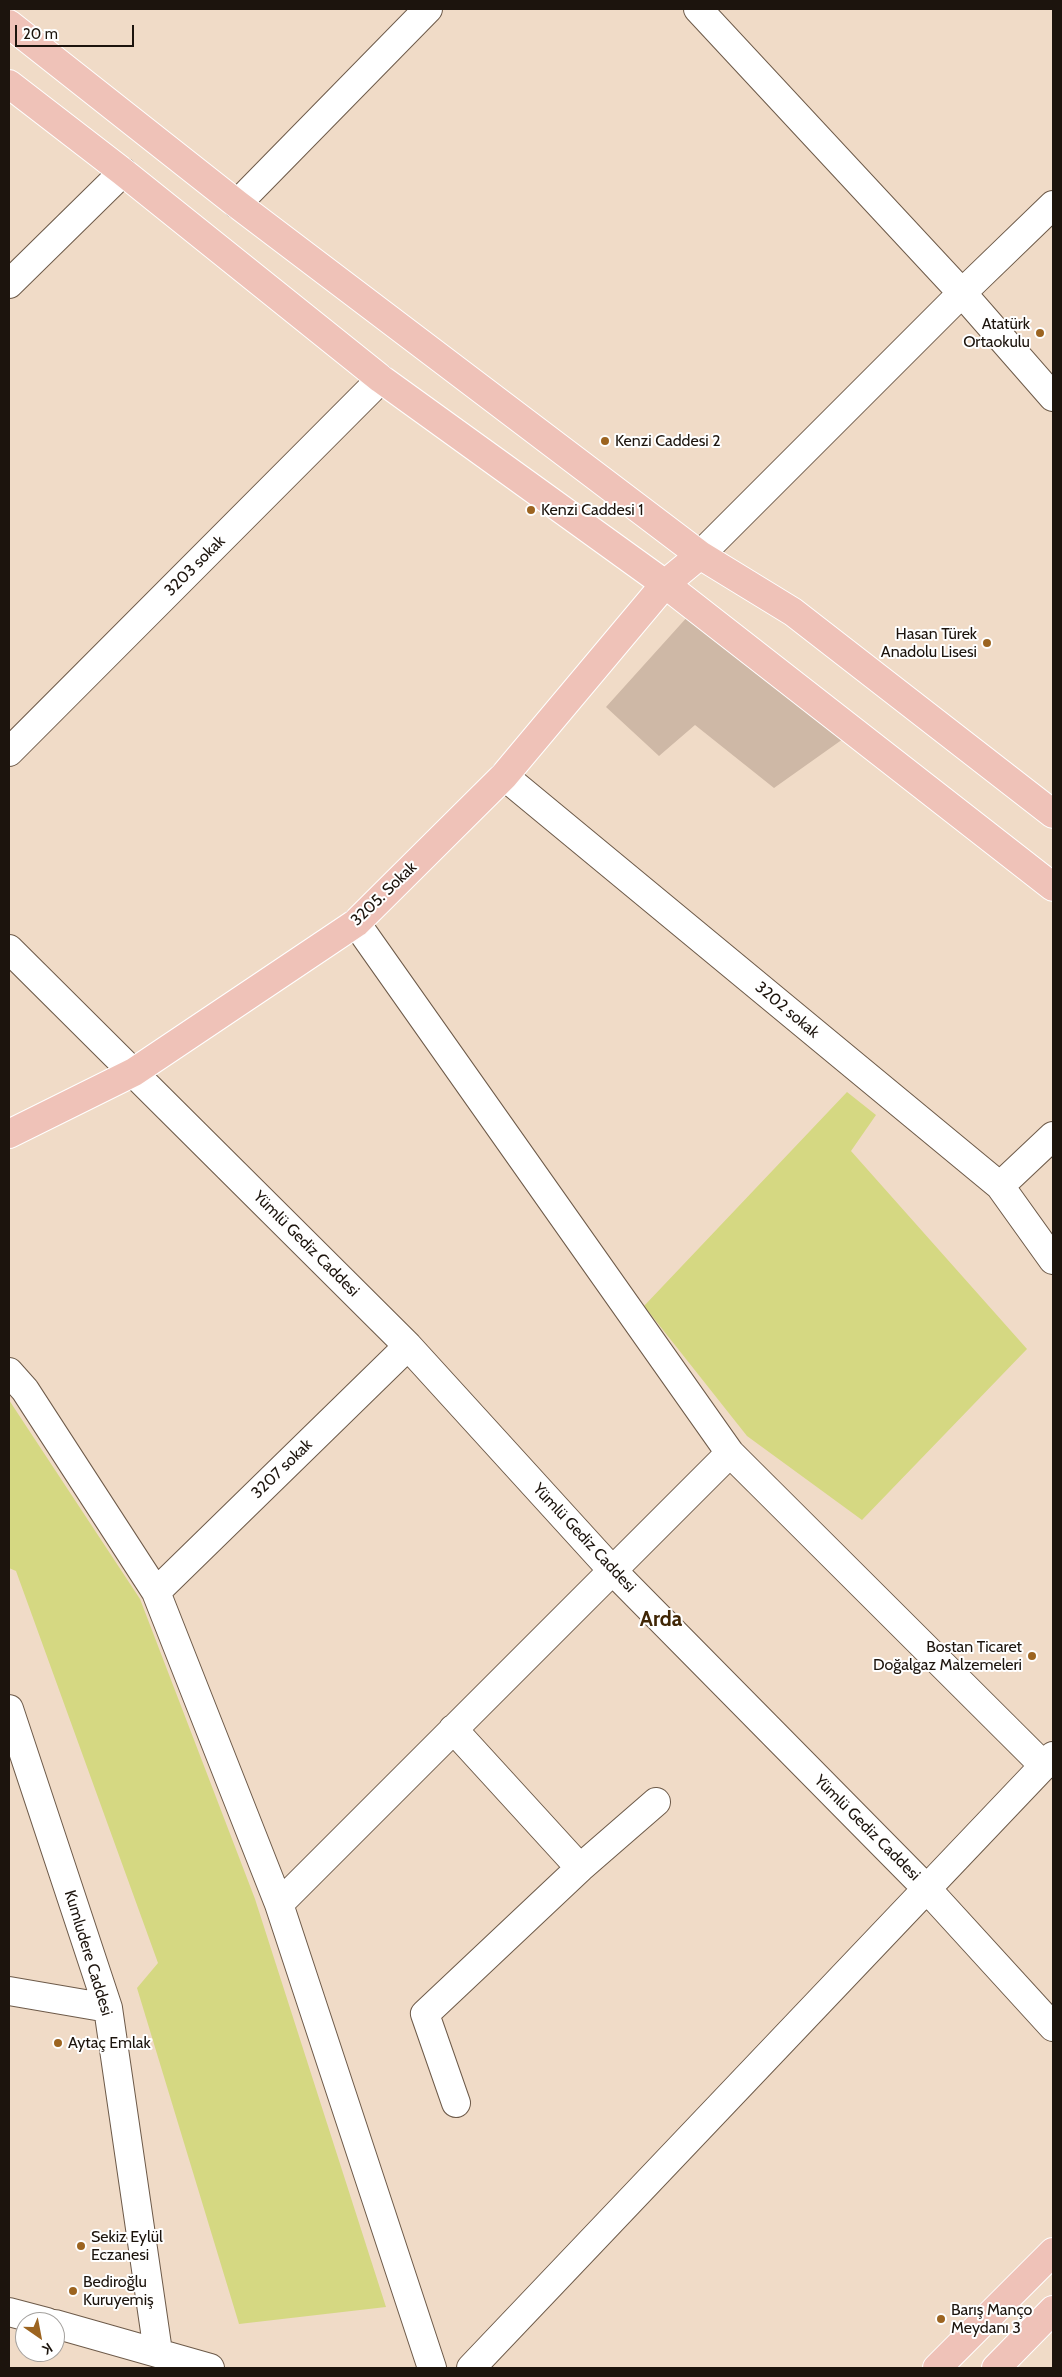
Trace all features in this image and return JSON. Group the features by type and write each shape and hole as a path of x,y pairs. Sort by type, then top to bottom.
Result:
{"main road":[{"path":"9,24 238,204 700,555 793,612 1053,814"},
{"path":"9,84 123,172 381,379 664,584 1053,887"},
{"name":"3205. Sokak","path":"9,1134 134,1072 356,923 504,776 664,584 700,555"},
{"path":"938,2368 1053,2252"},
{"path":"996,2368 1053,2310"}],"street":[{"path":"238,204 428,9"},
{"path":"698,9 962,293 1053,397"},
{"path":"9,284 123,172"},
{"path":"700,555 962,293 1053,205"},
{"name":"3203 sokak","path":"9,752 381,379"},
{"name":"3202 sokak","path":"504,776 1000,1186 1053,1260"},
{"path":"356,923 730,1453 1048,1761 471,2368"},
{"name":"Yümlü Gediz Caddesi","path":"9,949 408,1346 612,1570 927,1889 1053,2027"},
{"path":"1000,1186 1053,1136"},
{"name":"3207 sokak","path":"156,1592 408,1346"},
{"path":"9,1372 25,1390 156,1592 279,1904 432,2368"},
{"path":"279,1904 730,1453"},
{"name":"Kumludere Caddesi","path":"9,1709 108,2008 158,2352"},
{"path":"454,1729 580,1868"},
{"path":"456,2103 425,2014 580,1868 656,1802"},
{"path":"9,1991 108,2008"},
{"path":"65,2327 210,2368"}],"green space":[{"path":"847,1092 876,1115 851,1151 1027,1349 862,1520 747,1436 644,1306"},
{"path":"9,1400 140,1599 255,1899 386,2307 239,2324 137,1988 158,1963 16,1571 9,1568"}],"building":[{"path":"689,615 843,739 774,788 695,725 659,756 606,707"}],"place":[{"name":"Atatürk Ortaokulu","path":"1040,333"},
{"name":"Kenzi Caddesi 2","path":"605,441"},
{"name":"Kenzi Caddesi 1","path":"531,510"},
{"name":"Hasan Türek Anadolu Lisesi","path":"987,643"},
{"name":"Bostan Ticaret Doğalgaz Malzemeleri","path":"1032,1656"},
{"name":"Aytaç Emlak","path":"58,2043"},
{"name":"Sekiz Eylül Eczanesi","path":"81,2246"},
{"name":"Bediroğlu Kuruyemiş","path":"73,2291"},
{"name":"Barış Manço Meydanı 3","path":"941,2319"}],"district":[{"name":"Arda","path":"661,1620"}]}
